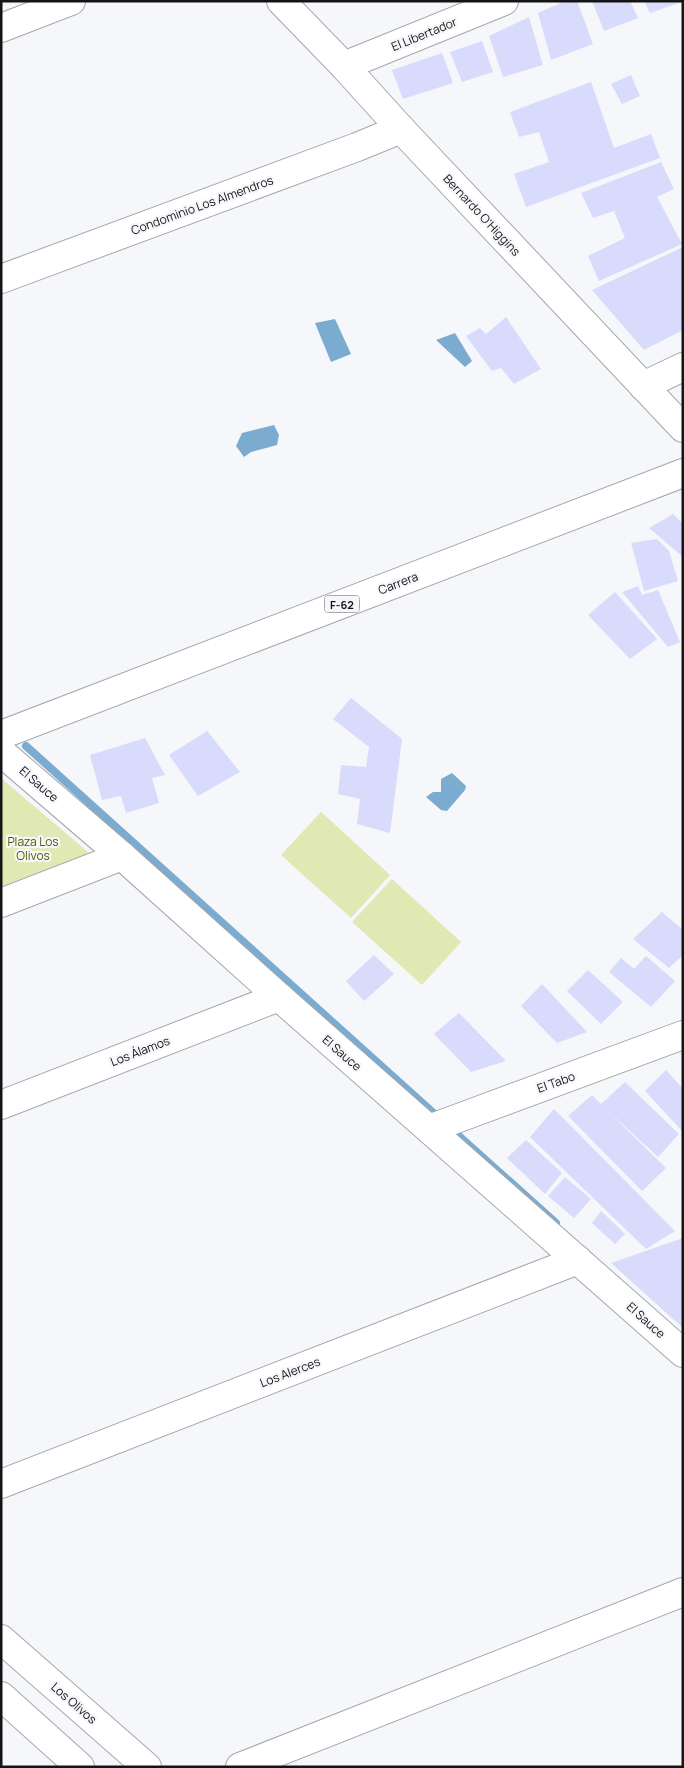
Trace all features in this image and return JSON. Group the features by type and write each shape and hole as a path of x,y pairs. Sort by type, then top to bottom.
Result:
{"street":[{"path":"1,28 71,1"},
{"name":"Bernardo O'Higgins","path":"281,1 683,428"},
{"name":"El Libertador","path":"344,66 504,1"},
{"name":"Condominio Los Almendros","path":"1,279 401,129"},
{"path":"643,386 683,367"},
{"name":"Carrera","path":"1,735 683,473"},
{"name":"El Sauce","path":"1,752 122,856 683,1353"},
{"path":"1,903 122,856"},
{"name":"Los Álamos","path":"1,1105 279,997"},
{"name":"El Tabo","path":"429,1129 683,1034"},
{"name":"Los Alerces","path":"1,1484 578,1260"},
{"path":"240,1767 683,1592"},
{"name":"Los Olivos","path":"1,1638 147,1767"},
{"path":"1,1696 80,1767"}],"green space":[{"name":"Plaza Los Olivos","path":"1,778 95,858 1,894"},
{"path":"321,812 390,875 351,918 281,855"},
{"path":"392,879 461,942 422,985 352,922"}],"water":[{"path":"335,319 351,354 331,362 315,323"},
{"path":"455,333 472,361 465,367 436,340"},
{"path":"274,425 279,435 277,445 251,452 244,457 236,446 242,433"},
{"path":"452,773 466,786 465,790 447,811 441,810 426,797 433,792 441,792 441,779"}],"building":[{"path":"565,1 577,1 593,44 551,60 538,13"},
{"path":"592,1 630,1 638,18 604,31"},
{"path":"644,1 682,1 682,2 650,13"},
{"path":"529,17 543,65 503,77 489,36"},
{"path":"482,41 493,72 462,82 450,52"},
{"path":"442,53 453,83 403,99 392,70"},
{"path":"631,75 640,96 622,104 611,84"},
{"path":"591,82 614,148 651,134 660,158 526,207 514,174 549,162 539,132 519,137 510,112"},
{"path":"661,162 674,189 657,197 682,244 599,281 588,256 625,238 614,211 593,218 581,193"},
{"path":"683,247 683,330 644,350 592,290"},
{"path":"506,317 541,369 514,384 501,368 492,371 466,336 480,328 486,334"},
{"path":"673,514 683,524 683,557 649,528"},
{"path":"657,539 669,551 678,581 644,591 631,543"},
{"path":"638,586 642,595 658,590 680,642 668,647 622,592"},
{"path":"615,592 657,639 630,659 588,615"},
{"path":"351,698 402,739 390,833 357,824 360,799 338,794 341,765 366,767 369,747 333,719"},
{"path":"207,731 240,772 198,796 169,755"},
{"path":"145,738 165,775 152,778 159,803 126,813 121,796 102,800 90,755"},
{"path":"662,912 683,930 683,955 669,968 633,939"},
{"path":"374,955 394,974 364,1001 346,981"},
{"path":"646,956 675,981 651,1007 609,972 621,958 634,969"},
{"path":"588,970 623,1002 601,1024 567,991"},
{"path":"542,984 587,1032 557,1043 521,1006"},
{"path":"459,1013 506,1061 471,1072 434,1034"},
{"path":"666,1070 683,1089 683,1132 645,1091"},
{"path":"625,1082 679,1134 658,1157 606,1109 666,1168 642,1191 568,1116 592,1095 601,1104"},
{"path":"554,1109 675,1231 646,1249 530,1137"},
{"path":"526,1140 562,1173 545,1194 507,1158"},
{"path":"565,1177 591,1199 574,1218 548,1196"},
{"path":"601,1211 625,1234 615,1244 592,1223"},
{"path":"683,1238 683,1328 611,1263"}],"waterway":[{"path":"26,746 439,1118"},
{"path":"450,1128 556,1223"}]}
